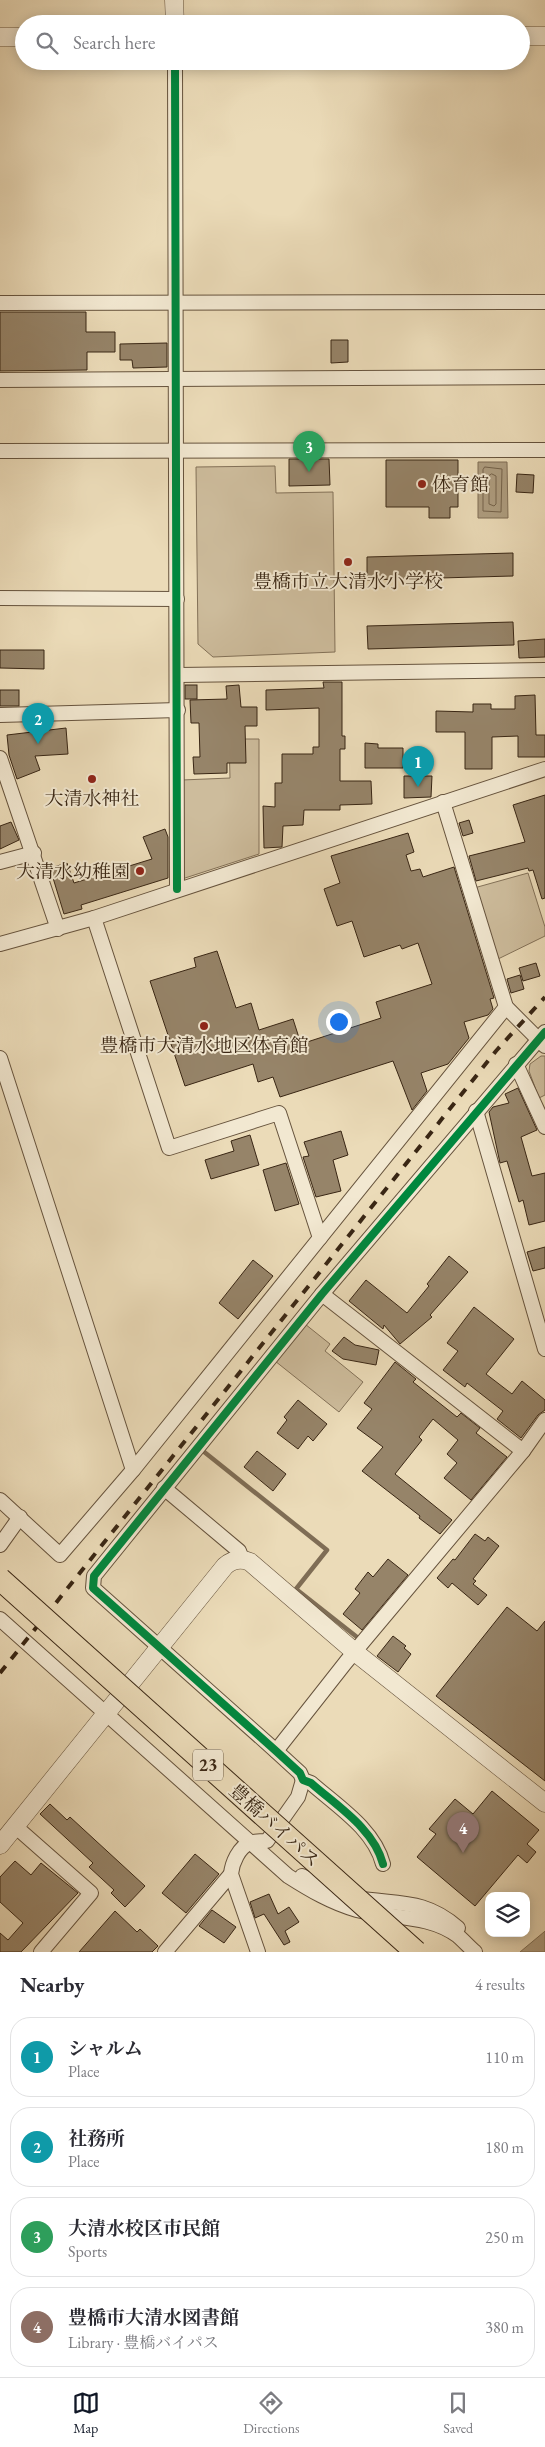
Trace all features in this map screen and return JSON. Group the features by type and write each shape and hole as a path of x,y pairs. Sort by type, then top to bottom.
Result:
{"highway":[{"name":"豊橋バイパス","path":"0,1579 416,1952"}],"street":[{"path":"174,0 175,15"},
{"path":"530,36 545,36"},
{"path":"0,37 15,37"},
{"path":"176,70 177,889"},
{"path":"0,303 545,302"},
{"path":"0,380 545,377"},
{"path":"0,451 545,450"},
{"path":"0,598 176,600"},
{"path":"178,675 545,670"},
{"path":"0,715 178,710"},
{"path":"0,758 5,786 34,853 58,929"},
{"path":"0,944 94,918 545,769"},
{"path":"258,1952 231,1874 232,1865 236,1856 249,1843 267,1841 298,1797 303,1780 300,1773 93,1588 94,1576 322,1294 516,1064 542,1039 506,1007 443,802"},
{"path":"0,862 34,853"},
{"path":"94,918 169,1148 279,1113 320,1238"},
{"path":"0,1500 60,1555 133,1470 506,1007"},
{"path":"0,1058 133,1470"},
{"path":"516,1064 545,1127"},
{"path":"476,1111 545,1349"},
{"path":"322,1294 523,1451"},
{"path":"276,1751 523,1451 545,1420"},
{"path":"164,1488 239,1551 242,1559"},
{"path":"0,1545 20,1517"},
{"path":"0,1845 225,1566 230,1562 242,1559 250,1562 356,1653 545,1803"},
{"path":"0,1619 288,1876 325,1898 359,1911 405,1917 431,1924 457,1936 475,1952"},
{"path":"303,1780 312,1783 362,1828 376,1847 383,1864"},
{"path":"16,1827 91,1893 42,1952"},
{"path":"274,1862 354,1898 415,1904 428,1908 456,1926 481,1952"},
{"path":"165,1952 231,1874"}],"shaded area":[{"path":"275,466 276,493 333,492 335,652 213,657 198,644 196,467"},
{"path":"229,739 259,739 259,854 182,879 182,780 230,778"},
{"path":"528,873 545,927 545,936 496,960 474,888"},
{"path":"541,1056 545,1056 545,1095 539,1098 529,1071 530,1064"},
{"path":"305,1324 330,1344 325,1351 363,1382 339,1412 275,1361"}],"water":[{"path":"478,462 507,462 508,518 478,518"},
{"path":"544,1932 545,1952 520,1952"}],"building":[{"path":"0,312 86,312 86,332 115,332 115,352 87,352 87,370 0,371"},
{"path":"331,340 348,340 348,362 331,363"},
{"path":"167,343 167,367 133,368 132,360 120,360 120,344"},
{"path":"289,459 329,459 330,485 289,486"},
{"name":"体育館","path":"386,460 458,460 458,507 450,507 450,518 429,518 429,507 386,507"},
{"path":"517,474 534,475 533,493 516,492"},
{"path":"513,553 513,576 367,580 367,557"},
{"path":"513,622 514,645 368,649 367,626"},
{"path":"545,639 545,657 519,658 518,641"},
{"path":"0,650 44,650 44,669 0,668"},
{"path":"323,682 342,682 342,736 345,736 345,749 340,749 340,781 371,781 372,804 340,805 340,810 304,810 303,825 283,826 282,847 264,848 263,806 275,807 275,783 282,783 282,754 313,754 313,747 319,747 319,708 266,710 266,690 324,688"},
{"path":"185,685 197,685 197,699 185,699"},
{"path":"239,685 241,707 257,707 257,726 245,726 246,763 227,763 227,773 194,774 193,757 200,757 199,723 191,723 190,700 227,699 226,686"},
{"path":"0,690 19,690 19,706 0,706"},
{"path":"535,695 536,735 545,735 545,757 518,757 518,736 492,737 492,769 465,769 465,732 436,732 436,711 473,712 473,704 491,704 491,709 515,709 515,696"},
{"path":"66,728 68,754 35,756 40,770 17,779 9,755 7,735"},
{"path":"365,743 378,744 378,748 403,748 403,768 365,768"},
{"path":"404,776 432,776 431,797 404,798"},
{"path":"545,795 545,898 542,899 533,870 529,871 528,868 476,881 469,856 525,842 513,805"},
{"path":"469,820 473,833 463,836 459,823"},
{"path":"11,822 19,840 0,849 0,826"},
{"path":"165,829 168,837 168,878 81,905 82,909 64,914 50,868 67,863 74,883 152,859 143,837"},
{"path":"408,833 414,852 406,855 411,871 420,869 423,877 454,867 494,998 490,999 493,1009 488,1015 464,1022 469,1038 448,1064 421,1073 427,1091 412,1110 393,1061 280,1097 273,1077 258,1082 253,1064 185,1086 150,981 196,967 194,958 217,951 236,1008 251,1003 259,1030 293,1019 301,1044 381,1018 376,1002 432,984 418,943 402,949 400,945 364,957 352,921 337,926 324,889 340,883 331,856"},
{"path":"536,963 540,976 523,981 519,968"},
{"path":"520,975 524,989 511,993 507,979"},
{"path":"518,1088 537,1130 521,1137 532,1176 545,1173 545,1221 529,1225 523,1200 519,1202 507,1161 500,1163 489,1112 493,1107 509,1103 505,1094"},
{"path":"341,1131 348,1155 333,1160 341,1191 316,1197 303,1157 309,1156 304,1142"},
{"path":"250,1135 259,1165 211,1179 205,1160 234,1151 231,1141"},
{"path":"286,1163 299,1204 275,1211 263,1170"},
{"path":"545,1247 545,1268 533,1271 527,1252"},
{"path":"449,1256 468,1272 430,1315 432,1317 400,1344 384,1325 383,1329 349,1301 366,1280 407,1313 429,1286 427,1284"},
{"path":"253,1260 273,1276 238,1319 219,1303"},
{"path":"474,1307 514,1339 486,1374 512,1394 522,1381 545,1400 545,1410 538,1415 521,1438 497,1419 503,1411 467,1383 465,1387 443,1370 458,1351 447,1343"},
{"path":"344,1337 355,1345 379,1350 376,1365 343,1359 332,1351"},
{"path":"395,1362 416,1379 413,1382 457,1417 461,1413 480,1428 476,1433 507,1457 471,1500 444,1478 457,1463 447,1454 458,1440 433,1419 419,1437 422,1440 395,1474 452,1520 440,1534 362,1471 383,1447 357,1428 372,1409 364,1403"},
{"path":"298,1400 327,1424 313,1441 308,1436 298,1449 277,1433 287,1420 284,1417"},
{"path":"257,1451 286,1474 273,1491 244,1467"},
{"path":"475,1534 485,1541 488,1537 499,1546 473,1579 476,1581 473,1584 487,1595 478,1605 452,1583 448,1588 437,1578 453,1559 455,1560"},
{"path":"388,1559 408,1575 362,1630 343,1614 360,1593 355,1589 368,1572 373,1577"},
{"path":"507,1607 537,1631 545,1621 545,1781 436,1696"},
{"path":"393,1636 406,1646 404,1648 411,1654 398,1672 377,1656"},
{"path":"492,1791 539,1830 527,1844 536,1852 527,1863 518,1855 475,1906 417,1857 436,1834 429,1829 455,1799 473,1814"},
{"path":"50,1804 67,1820 70,1817 145,1886 125,1907 111,1893 114,1890 89,1867 93,1863 40,1814"},
{"path":"195,1854 219,1874 186,1913 162,1893"},
{"path":"15,1861 31,1875 41,1863 78,1893 21,1952 0,1952 0,1933 8,1940 23,1923 0,1902 0,1877"},
{"path":"269,1894 278,1914 289,1907 299,1922 285,1931 290,1942 284,1945 264,1914 255,1918 250,1902"},
{"path":"212,1910 236,1927 224,1943 199,1926"},
{"path":"115,1911 137,1932 140,1929 158,1946 152,1952 79,1952"}],"waterway":[{"path":"203,1451 327,1550 296,1589 362,1641"}],"railway":[{"path":"0,1673 496,1051 545,997"}],"cycle path":[{"path":"175,70 177,889"},
{"path":"383,1864 372,1840 353,1819 311,1783 303,1780 300,1773 276,1751 93,1588 94,1576 322,1294 545,1032"}],"place":[{"name":"大清水校区市民館","path":"309,472"},
{"name":"体育館","path":"422,484"},
{"name":"豊橋市立大清水小学校","path":"348,562"},
{"name":"社務所","path":"38,744"},
{"name":"大清水神社","path":"92,779"},
{"name":"シャルム","path":"418,787"},
{"name":"大清水幼稚園","path":"140,871"},
{"name":"豊橋市大清水地区体育館","path":"204,1026"},
{"name":"豊橋市大清水図書館","path":"463,1853"}]}
